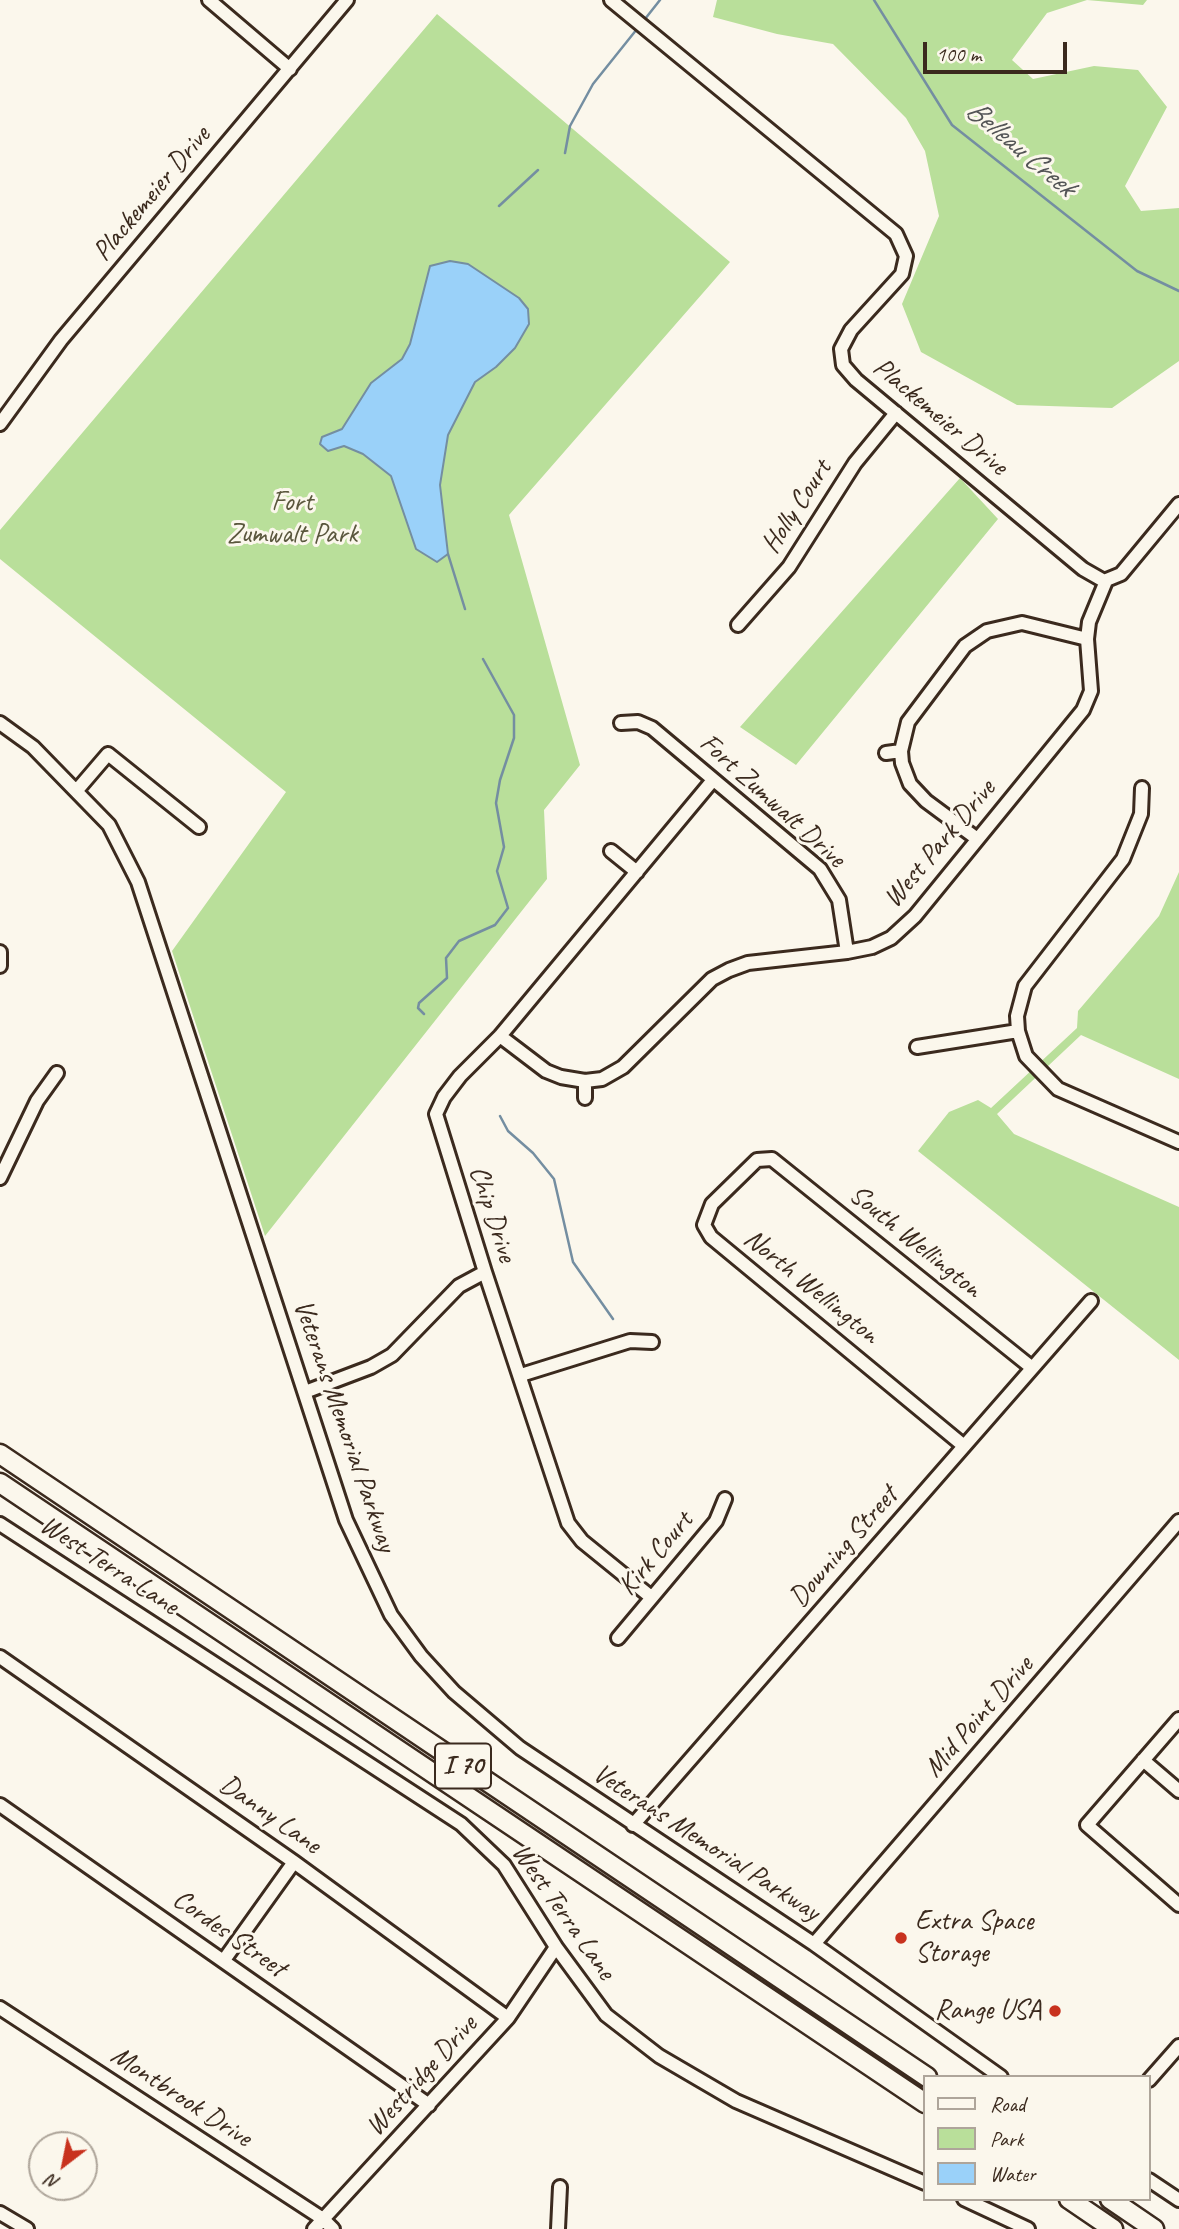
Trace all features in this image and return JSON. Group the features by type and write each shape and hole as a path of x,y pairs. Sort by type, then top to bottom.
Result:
{"highway":[{"name":"I 70","path":"0,1454 924,2075"},
{"name":"I 70","path":"0,1483 923,2102"},
{"path":"1072,2201 1113,2229"},
{"path":"1113,2201 1154,2229"}],"street":[{"path":"209,0 290,69"},
{"name":"Plackemeier Drive","path":"0,424 61,340 347,0"},
{"name":"Plackemeier Drive","path":"611,0 896,234 906,256 902,274 851,330 840,358 847,372 1083,569 1106,581"},
{"name":"Holly Court","path":"738,625 789,567 855,463 896,413"},
{"path":"1106,581 1121,574 1179,504"},
{"name":"West Park Drive","path":"585,1081 602,1079 623,1067 712,979 729,970 748,963 847,952 878,945 915,916 1083,710 1091,691 1087,639 1089,622 1106,581"},
{"path":"976,838 914,789 904,771 901,751 911,719 965,646 995,627 1022,623 1087,639"},
{"name":"Fort Zumwalt Drive","path":"621,723 638,722 652,728 824,874 839,900 847,952"},
{"name":"Veterans Memorial Parkway","path":"1,727 33,747 78,789 109,825 138,882 349,1529 391,1615 421,1656 489,1724 633,1825 814,1944 998,2075"},
{"path":"886,753 901,751"},
{"path":"78,789 108,754 199,827"},
{"name":"Chip Drive","path":"651,1597 582,1541 568,1523 436,1114 452,1086 500,1035 713,780"},
{"path":"1142,788 1141,814 1123,859 1025,986 1017,1016 1018,1031 1026,1056 1058,1089 1179,1142"},
{"path":"611,851 637,872"},
{"path":"0,952 0,965"},
{"path":"917,1047 1018,1031"},
{"path":"500,1035 546,1071 585,1081 585,1098"},
{"path":"0,1178 37,1101 57,1073"},
{"name":"South Wellington","path":"766,1157 1031,1367"},
{"name":"North Wellington","path":"766,1157 757,1160 712,1204 704,1225 711,1237 964,1446"},
{"path":"304,1392 372,1367 392,1355 459,1286 485,1272"},
{"name":"Downing Street","path":"633,1825 1091,1301"},
{"path":"521,1375 630,1341 652,1342"},
{"name":"Kirk Court","path":"618,1638 716,1521 725,1499"},
{"name":"Mid Point Drive","path":"814,1944 1179,1521"},
{"name":"West Terra Lane","path":"0,1524 461,1824 504,1865 556,1947 606,2015 659,2056 736,2101 923,2182"},
{"name":"Danny Lane","path":"0,1657 294,1862 508,2018"},
{"path":"1178,1904 1087,1825 1179,1719"},
{"path":"1143,1760 1179,1791"},
{"name":"Cordes Street","path":"0,1805 429,2105"},
{"path":"224,1960 294,1862"},
{"name":"Westridge Drive","path":"318,2224 508,2018 556,1947"},
{"name":"Montbrook Drive","path":"0,2008 318,2224 333,2229"},
{"path":"1151,2078 1179,2046"},
{"path":"1151,2181 1179,2200"},
{"path":"558,2229 560,2187"},
{"path":"968,2201 1028,2229"},
{"path":"0,2213 27,2229"}],"green space":[{"path":"717,0 1087,0 1047,13 1012,60 1033,79 1094,66 1138,70 1167,107 1125,186 1141,211 1179,208 1179,361 1112,408 1017,405 921,352 902,304 939,216 925,151 906,118 833,44 777,34 713,17"},
{"path":"1087,0 1147,0 1143,5"},
{"name":"Fort Zumwalt Park","path":"437,14 730,262 509,515 580,765 544,810 547,879 265,1236 172,951 286,792 0,559 0,530"},
{"path":"960,478 998,519 796,765 740,727"},
{"path":"1179,872 1179,1079 1081,1035 997,1114 1014,1134 1179,1207 1179,1360 918,1151 949,1112 978,1100 991,1108 1077,1028 1078,1011 1159,916"}],"water":[{"path":"450,261 468,264 519,298 528,309 529,324 515,348 496,367 475,382 448,435 440,485 448,554 437,562 416,549 391,476 363,454 344,446 328,451 320,444 322,437 342,429 371,383 402,359 410,344 430,266"}],"waterway":[{"path":"645,19 660,0"},
{"name":"Belleau Creek","path":"874,0 952,125 1137,271 1179,291"},
{"path":"565,153 570,126 593,84 637,29"},
{"path":"499,206 538,170"},
{"path":"448,554 465,609"},
{"path":"424,1014 418,1008 419,1003 447,978 446,958 459,941 495,925 508,908 497,871 504,847 496,803 500,780 514,738 514,715 483,659"},
{"path":"500,1116 508,1131 533,1153 554,1179 573,1262 613,1319"}],"place":[{"name":"Extra Space Storage","path":"901,1938"},
{"name":"Range USA","path":"1055,2011"}]}
